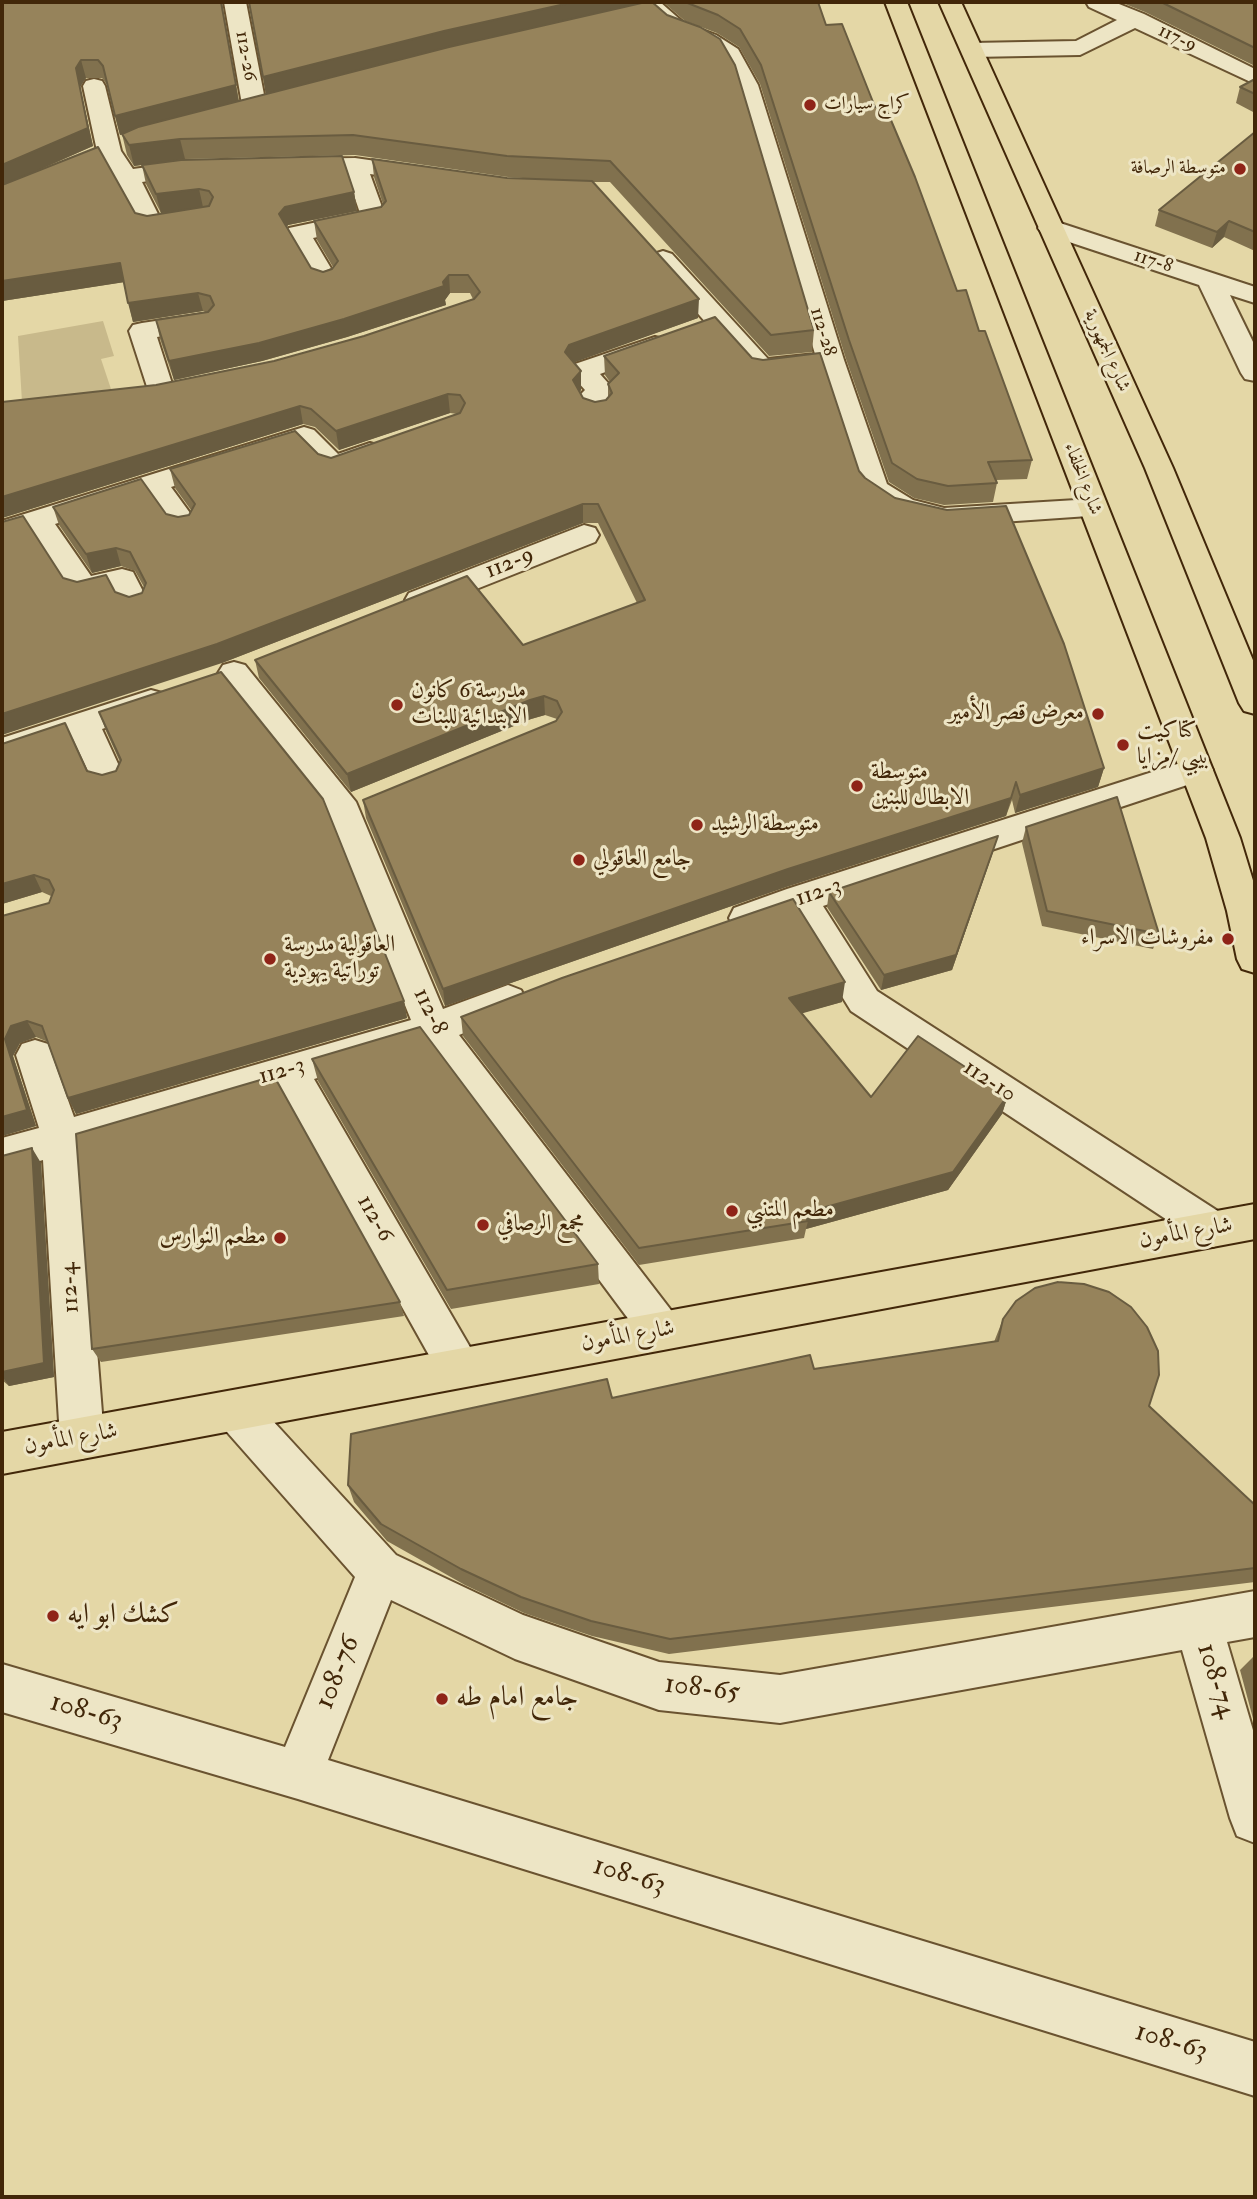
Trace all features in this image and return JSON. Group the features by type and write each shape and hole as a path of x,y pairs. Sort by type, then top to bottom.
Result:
{"main road":[{"name":"شارع الخلفاء","path":"896,2 1223,838 1245,911 1255,959"},
{"name":"شارع الجمهورية","path":"950,2 1159,468 1255,703"},
{"name":"شارع المأمون","path":"2,1453 1255,1221"}],"lane":[{"name":"112-26","path":"235,2 255,110"},
{"name":"117-9","path":"1097,2 1255,76"},
{"name":"112-28","path":"644,9 676,28 708,40 730,54 747,85 830,360 874,489 903,507 944,517 1093,508"},
{"path":"971,50 1080,48 1136,19"},
{"path":"94,86 127,177 151,225 203,217"},
{"path":"230,116 283,103"},
{"path":"85,161 118,147"},
{"path":"275,166 355,165 444,177"},
{"path":"324,280 298,233 374,218 355,165"},
{"path":"127,177 222,167"},
{"name":"117-8","path":"1051,228 1255,295"},
{"path":"646,241 699,329 761,368 830,360"},
{"path":"1210,281 1255,373"},
{"path":"187,387 147,395 142,331 203,322"},
{"path":"596,410 590,399 602,392 582,371 699,329"},
{"path":"2,531 304,436 333,465 399,442"},
{"path":"152,482 183,524"},
{"path":"37,519 83,588 122,579 134,603"},
{"name":"112-9","path":"390,612 584,535"},
{"name":"112-8","path":"83,724 222,677 357,806 433,1029 662,1331"},
{"path":"2,750 83,724 108,779"},
{"name":"112-3","path":"717,928 1196,770"},
{"name":"112-10","path":"800,900 864,1001 1213,1229"},
{"name":"112-3","path":"2,1155 433,1029 536,990"},
{"name":"112-4","path":"35,1055 61,1137 82,1438"},
{"name":"112-6","path":"289,1070 459,1368"},
{"name":"108-65","path":"235,1410 380,1571 515,1636 659,1686 780,1699 1255,1614"},
{"name":"108-76","path":"298,1775 380,1571"},
{"name":"108-74","path":"1198,1624 1255,1818"},
{"name":"108-63","path":"2,1688 298,1775 1255,2069"}],"shaded area":[{"path":"103,321 114,356 101,359 111,389 22,402 18,336"}],"building":[{"path":"2,2 221,2 236,85 115,116 103,66 98,60 81,60 76,68 88,128 2,165"},
{"path":"249,2 574,2 444,31 263,77"},
{"path":"652,2 667,15 700,27 720,39 735,65 814,330 771,335 610,161 507,156 353,135 180,139 129,145 122,134 138,127 449,47"},
{"path":"685,2 818,2 826,25 842,24 875,107 885,106 915,177 957,291 966,290 979,331 985,331 1032,460 988,462 997,483 948,486 917,479 892,463 849,340 761,65 740,29 718,15"},
{"path":"1161,2 1255,2 1255,48"},
{"path":"1255,79 1255,94 1240,87"},
{"path":"1255,132 1255,232 1229,221 1217,232 1159,210"},
{"path":"98,147 135,213 147,216 209,206 213,197 209,191 199,189 156,194 142,165 181,160 342,156 354,192 285,207 279,214 311,268 323,272 332,269 338,261 314,221 381,207 386,201 372,159 507,178 592,181 699,299 569,345 565,352 581,371 573,380 583,398 595,402 606,400 612,393 608,384 619,373 604,356 715,317 752,358 763,360 820,353 859,471 865,478 895,498 947,510 1006,506 1064,644 1104,768 1020,795 1016,782 1011,798 788,869 443,989 363,800 556,721 562,712 557,701 544,696 530,700 347,774 255,660 467,576 523,645 645,600 598,504 583,504 217,644 2,714 2,522 23,516 63,578 77,582 106,575 115,592 129,597 142,593 146,583 130,552 116,548 86,554 53,507 141,479 166,514 178,517 189,515 195,504 170,469 295,431 318,454 331,458 460,413 465,403 460,395 448,394 336,431 311,409 300,406 2,497 2,402 156,385 274,361 364,336 474,299 480,292 468,275 449,275 443,282 444,286 344,319 259,343 169,361 156,320 208,312 214,305 210,296 198,293 128,303 120,263 2,281 2,185"},
{"path":"221,672 323,799 404,1001 68,1098 42,1026 27,1021 11,1026 5,1039 27,1110 2,1117 2,916 49,903 54,890 49,880 34,875 2,884 2,744 65,723 87,771 102,775 116,771 121,760 99,712"},
{"path":"1117,797 1159,934 1047,911 1026,827"},
{"path":"998,836 956,955 884,975 829,892"},
{"path":"793,899 845,982 789,998 871,1097 918,1036 1008,1095 953,1172 804,1213 808,1221 639,1248 461,1017 562,978"},
{"name":"مجمع الرصافي","path":"420,1027 598,1264 447,1290 312,1059"},
{"path":"274,1076 400,1302 92,1349 76,1134"},
{"path":"32,1148 44,1363 2,1372 2,1156"},
{"path":"1058,1282 1084,1284 1109,1292 1131,1307 1147,1327 1158,1351 1159,1375 1149,1406 1255,1505 1255,1568 670,1639 591,1621 521,1597 461,1569 381,1524 348,1485 351,1434 607,1379 612,1398 810,1355 814,1369 998,1341 1003,1319 1016,1301 1035,1288"}],"place":[{"name":"كراج سيارات","path":"810,105"},
{"name":"متوسطة الرصافة","path":"1240,169"},
{"name":"مدرسة 6 كانون الابتدائية للبنات","path":"397,705"},
{"name":"معرض قصر الأمير","path":"1098,714"},
{"name":"كتاكيت بيبي /مزايا","path":"1123,745"},
{"name":"متوسطة الابطال للبنين","path":"857,786"},
{"name":"متوسطة الرشيد","path":"697,825"},
{"name":"جامع العاقولي","path":"579,860"},
{"name":"مفروشات الاسراء","path":"1228,939"},
{"name":"العاقولية مدرسة توراتية يهودية","path":"270,959"},
{"name":"مطعم المتنبي","path":"732,1211"},
{"name":"مجمع الرصافي","path":"483,1225"},
{"name":"مطعم النوارس","path":"280,1238"},
{"name":"كشك ابو ايه","path":"53,1616"},
{"name":"جامع امام طه","path":"442,1699"}]}
